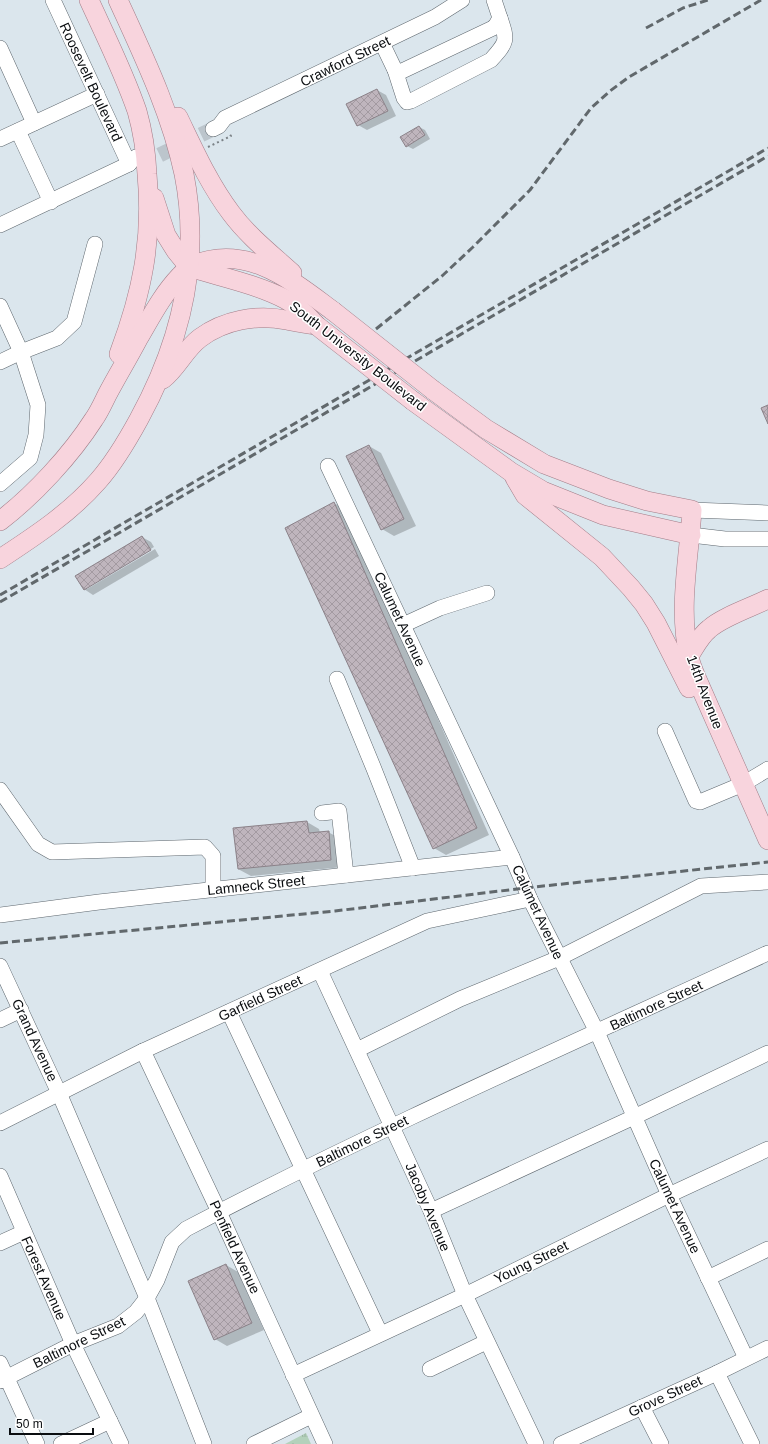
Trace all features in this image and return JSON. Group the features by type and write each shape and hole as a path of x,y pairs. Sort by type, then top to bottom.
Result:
{"main road":[{"name":"Roosevelt Boulevard","path":"89,0 117,61 137,111 143,136 149,188 150,212 146,262 130,325 115,365 107,394"},
{"path":"0,559 37,535 80,500 115,459 158,384 172,345 184,300 190,267 189,204 184,175 174,135 161,97 118,0"},
{"path":"161,97 174,108 202,167 231,214 297,278 301,287"},
{"path":"149,188 157,205 166,235 176,251 190,267"},
{"name":"South University Boulevard","path":"190,267 211,260 225,258 242,259 265,266 301,287 433,390 486,429 544,464 609,489 647,501 692,510"},
{"path":"0,521 15,510 48,476 81,438 95,418 160,300 172,285 190,267"},
{"name":"South University Boulevard","path":"190,267 258,287 286,300 306,314 316,325 413,401 511,472 543,490 603,515 691,536"},
{"path":"158,384 171,372 186,352 200,338 215,328 233,321 250,318 267,318 316,325"},
{"path":"511,472 525,495 602,557 631,588 644,604 656,623 690,689 706,700"},
{"name":"14th Avenue","path":"692,510 685,604 685,629 689,656 696,677 768,840"},
{"path":"689,656 710,628 768,599"}],"street":[{"name":"Roosevelt Boulevard","path":"51,202 135,162 97,94 54,0"},
{"name":"Crawford Street","path":"210,125 219,126 225,118 435,17 462,0"},
{"path":"382,43 395,70 404,98 407,102 414,100 491,60 501,49 505,40 505,34 494,0"},
{"path":"395,70 402,71 493,28 500,18"},
{"path":"0,48 34,123"},
{"path":"0,139 97,94"},
{"path":"2,220 51,202 18,131"},
{"path":"0,362 57,338 74,322 95,244"},
{"path":"0,484 30,458 36,435 38,405 21,352 1,312"},
{"name":"Calumet Avenue","path":"328,466 512,857 530,899 597,1032 669,1195 746,1358"},
{"name":"South University Boulevard","path":"692,510 768,513"},
{"name":"South University Boulevard","path":"691,536 725,539 768,539"},
{"path":"403,625 440,608 487,593"},
{"path":"337,679 413,868"},
{"path":"665,731 696,801 700,802 743,784 768,769"},
{"path":"0,790 38,844 52,852 205,848 213,856 213,890"},
{"path":"322,812 339,811 346,875"},
{"name":"Lamneck Street","path":"0,915 512,857"},
{"path":"357,1050 460,1000 559,958 701,886 768,882"},
{"name":"Garfield Street","path":"0,1123 143,1051 428,921 530,899"},
{"name":"Baltimore Street","path":"3,1379 74,1344 118,1326 136,1312 147,1298 157,1280 172,1242 186,1229 392,1126 525,1063 597,1032 768,953"},
{"name":"Grand Avenue","path":"0,966 59,1093 147,1298 204,1444"},
{"name":"Jacoby Avenue","path":"320,971 431,1211 486,1342 536,1444"},
{"path":"0,1020 21,1010"},
{"path":"229,1012 380,1333"},
{"name":"Penfield Avenue","path":"143,1051 219,1212 325,1444"},
{"path":"431,1211 768,1053"},
{"name":"Young Street","path":"293,1374 465,1295 669,1195 768,1149"},
{"name":"Forest Avenue","path":"0,1176 74,1344 121,1444"},
{"path":"0,1243 24,1232"},
{"path":"708,1278 768,1249"},
{"path":"430,1369 486,1342"},
{"name":"Grove Street","path":"561,1444 717,1373 768,1348"},
{"path":"0,1363 3,1379 37,1444"},
{"path":"717,1373 752,1444"},
{"path":"642,1407 661,1444"},
{"path":"254,1444 311,1416"},
{"path":"61,1444 110,1421"}],"green space":[{"path":"306,1433 311,1444 285,1444"}],"building":[{"path":"377,89 388,111 357,126 346,104"},
{"path":"419,126 425,135 406,147 400,137"},
{"path":"768,405 768,424 761,408"},
{"path":"369,445 404,519 381,530 346,456"},
{"path":"334,502 477,828 433,849 285,528"},
{"path":"142,536 151,550 84,590 75,576"},
{"path":"307,821 309,833 329,831 331,860 238,869 233,828"},
{"path":"226,1264 252,1323 214,1340 188,1281"}],"tunnel":[{"path":"139,165 213,129"}],"railway":[{"path":"646,28 683,8 708,0"},
{"path":"376,329 442,276 530,190 591,108 610,91 629,77 761,0"},
{"path":"0,595 768,148"},
{"path":"0,602 768,156"},
{"path":"0,943 335,911 525,888 768,862"}]}
